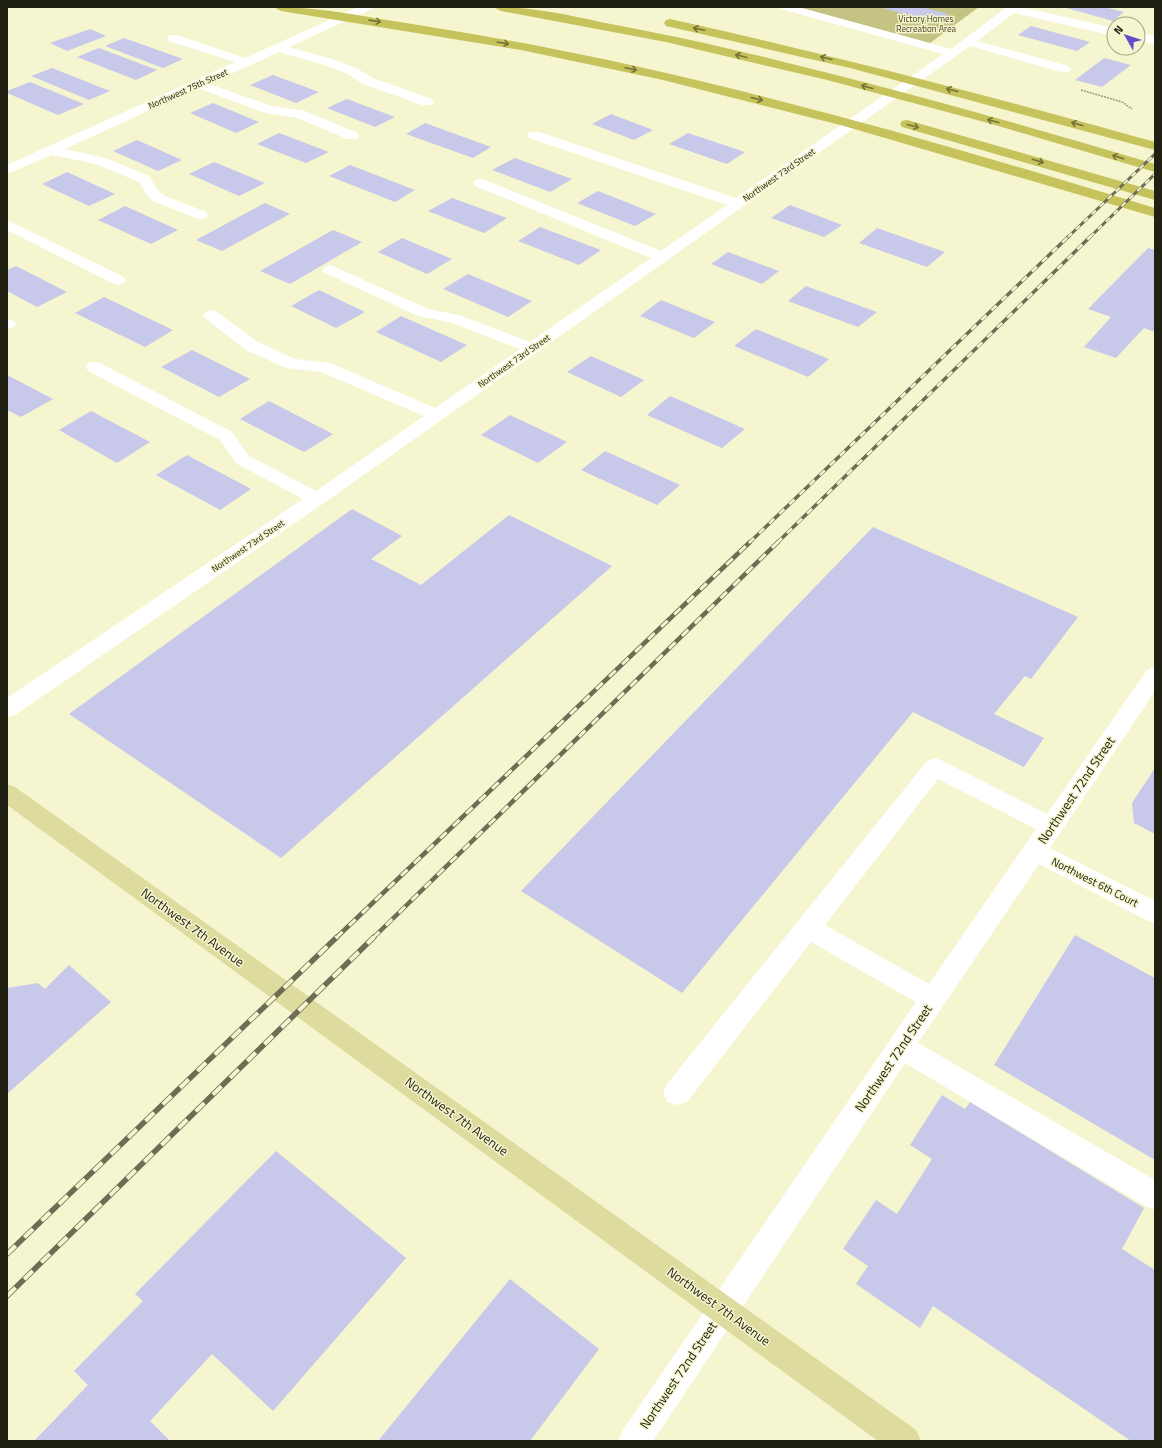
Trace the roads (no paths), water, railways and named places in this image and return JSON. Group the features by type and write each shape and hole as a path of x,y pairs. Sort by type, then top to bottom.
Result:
{"highway":[{"path":"281,7 436,30 544,50 662,76 775,103 883,133 1155,213"},
{"path":"501,7 556,16 690,43 851,82 1050,136 1155,168"},
{"path":"659,21 808,54 928,83 1155,146"},
{"path":"848,108 879,117"},
{"path":"895,121 1155,196"}],"main road":[{"name":"Northwest 7th Avenue","path":"7,793 905,1441"}],"street":[{"name":"Northwest 75th Street","path":"7,170 371,7"},
{"path":"786,7 953,53"},
{"path":"1014,8 1106,30"},
{"name":"Northwest 73rd Street","path":"7,709 317,500 953,53 1014,8"},
{"path":"173,38 246,62"},
{"path":"968,42 1065,69"},
{"path":"278,48 328,62 352,72 368,81 427,102"},
{"path":"198,84 270,110 300,114 352,136"},
{"path":"534,135 738,204"},
{"path":"50,150 100,161 144,179 151,191 158,198 201,215"},
{"path":"480,183 663,257"},
{"path":"7,224 118,280"},
{"path":"330,270 424,313 453,318 532,348"},
{"path":"211,315 252,346 292,364 324,368 436,415"},
{"path":"94,367 226,436 243,460 317,500"},
{"name":"Northwest 72nd Street","path":"634,1441 933,999 1155,675"},
{"path":"677,1093 809,928 934,767 1051,826"},
{"name":"Northwest 6th Court","path":"1034,851 1155,913"},
{"path":"809,928 933,999"},
{"path":"901,1047 1155,1196"}],"railway":[{"path":"1068,237 1155,154"},
{"path":"1090,237 1155,174"},
{"path":"749,543 1069,236"},
{"path":"777,543 1091,236"},
{"path":"336,938 750,542"},
{"path":"373,938 778,542"},
{"path":"7,1254 337,937"},
{"path":"7,1296 374,937"}],"park label":[{"name":"Victory Homes Recreation Area","path":"926,24"}]}
